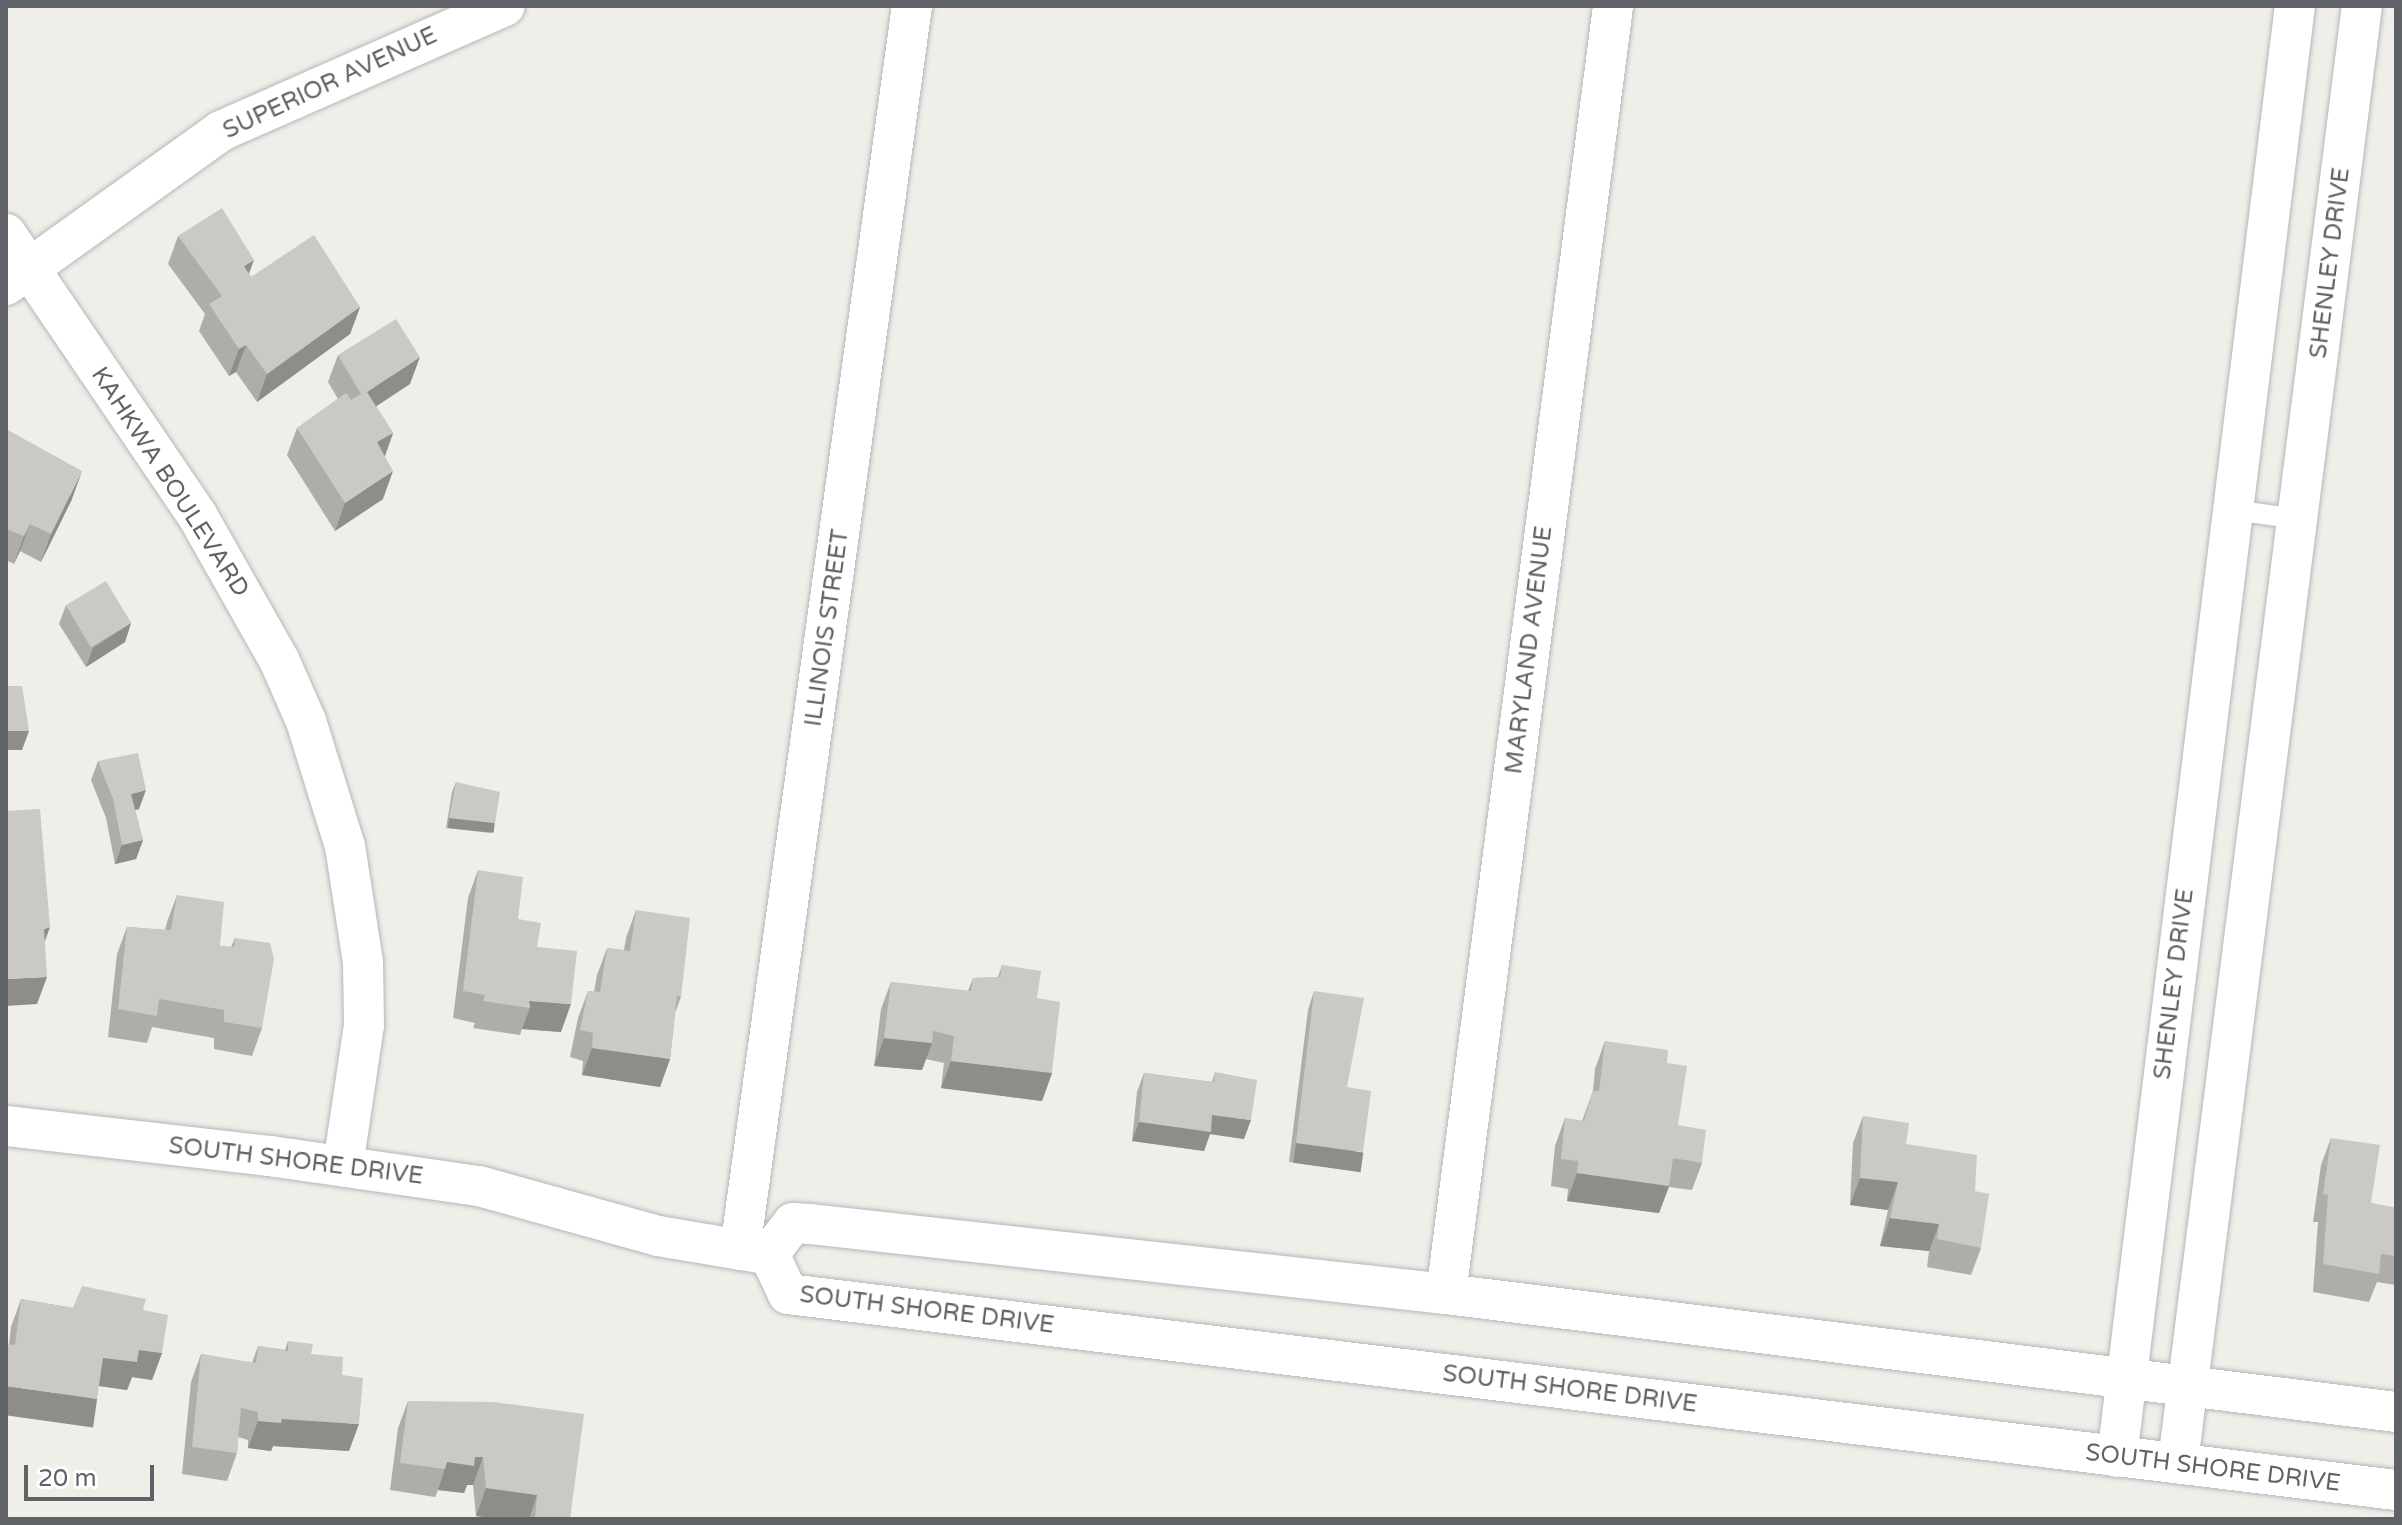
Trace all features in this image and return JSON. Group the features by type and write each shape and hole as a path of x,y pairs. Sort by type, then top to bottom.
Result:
{"street":[{"name":"SUPERIOR AVENUE","path":"18,277 221,131 505,6"},
{"name":"ILLINOIS STREET","path":"755,1252 912,6"},
{"name":"MARYLAND AVENUE","path":"1446,1294 1613,6"},
{"name":"SHENLEY DRIVE","path":"2117,1457 2295,6"},
{"name":"SHENLEY DRIVE","path":"2178,1462 2362,6"},
{"name":"KAHKWA BOULEVARD","path":"6,234 18,277 197,515 280,662 310,733 345,846 363,962 364,1025 343,1166"},
{"name":"SOUTH SHORE DRIVE","path":"6,1126 343,1166 479,1186 587,1219 755,1252 788,1294 2396,1490"},
{"path":"755,1252 793,1223 1446,1294 2396,1412"}],"lane":[{"path":"2233,510 2298,519"}],"building":[{"path":"222,208 254,260 244,266 251,277 314,235 360,307 267,374 246,345 239,349 209,304 222,296 178,236"},
{"path":"396,319 420,357 367,392 393,433 377,442 393,471 345,503 297,428 346,393 351,400 361,394 338,355"},
{"path":"6,429 82,471 51,534 30,524 24,536 6,529"},
{"path":"106,581 131,623 91,647 66,605"},
{"path":"6,686 22,686 29,731 6,731"},
{"path":"138,753 146,790 131,794 143,840 122,845 113,799 98,761"},
{"path":"456,782 500,792 495,823 449,818"},
{"path":"40,809 50,927 44,929 47,977 6,979 6,811"},
{"path":"478,870 523,877 518,919 541,923 537,947 577,951 571,1004 529,1001 530,1008 483,1001 485,995 463,991"},
{"path":"177,895 224,902 220,946 234,947 235,938 270,943 274,959 262,1028 224,1022 224,1010 159,999 157,1016 118,1009 127,927 171,930"},
{"path":"636,910 690,918 670,1059 592,1048 593,1033 580,1030 588,991 600,992 607,948 630,951"},
{"path":"1002,965 1041,971 1037,998 1060,1002 1052,1073 951,1061 954,1036 933,1031 932,1043 884,1038 891,982 971,991 973,978 1000,977"},
{"path":"1314,991 1364,998 1347,1087 1371,1091 1363,1152 1296,1143"},
{"path":"1605,1041 1668,1050 1667,1063 1687,1066 1678,1125 1706,1130 1702,1163 1673,1158 1669,1186 1577,1173 1578,1161 1561,1159 1565,1118 1584,1121 1593,1091 1599,1091"},
{"path":"1215,1072 1257,1080 1251,1120 1212,1115 1211,1132 1139,1122 1144,1073 1214,1082"},
{"path":"1863,1116 1909,1123 1906,1144 1977,1155 1975,1191 1989,1194 1981,1248 1937,1239 1939,1224 1890,1218 1898,1182 1860,1178"},
{"path":"2331,1138 2380,1145 2371,1203 2396,1208 2396,1256 2381,1254 2379,1274 2323,1264 2328,1195 2323,1194"},
{"path":"82,1286 146,1299 143,1310 168,1315 162,1353 139,1350 137,1362 103,1358 97,1399 6,1386 6,1344 15,1345 21,1299 73,1308"},
{"path":"288,1341 313,1344 311,1354 343,1357 342,1375 363,1378 359,1424 282,1419 281,1423 258,1421 258,1412 241,1408 237,1453 192,1447 201,1354 256,1363 258,1346 288,1351"},
{"path":"408,1401 494,1402 584,1414 570,1519 535,1519 537,1495 486,1488 483,1457 475,1457 474,1466 447,1462 445,1469 400,1463"}]}
